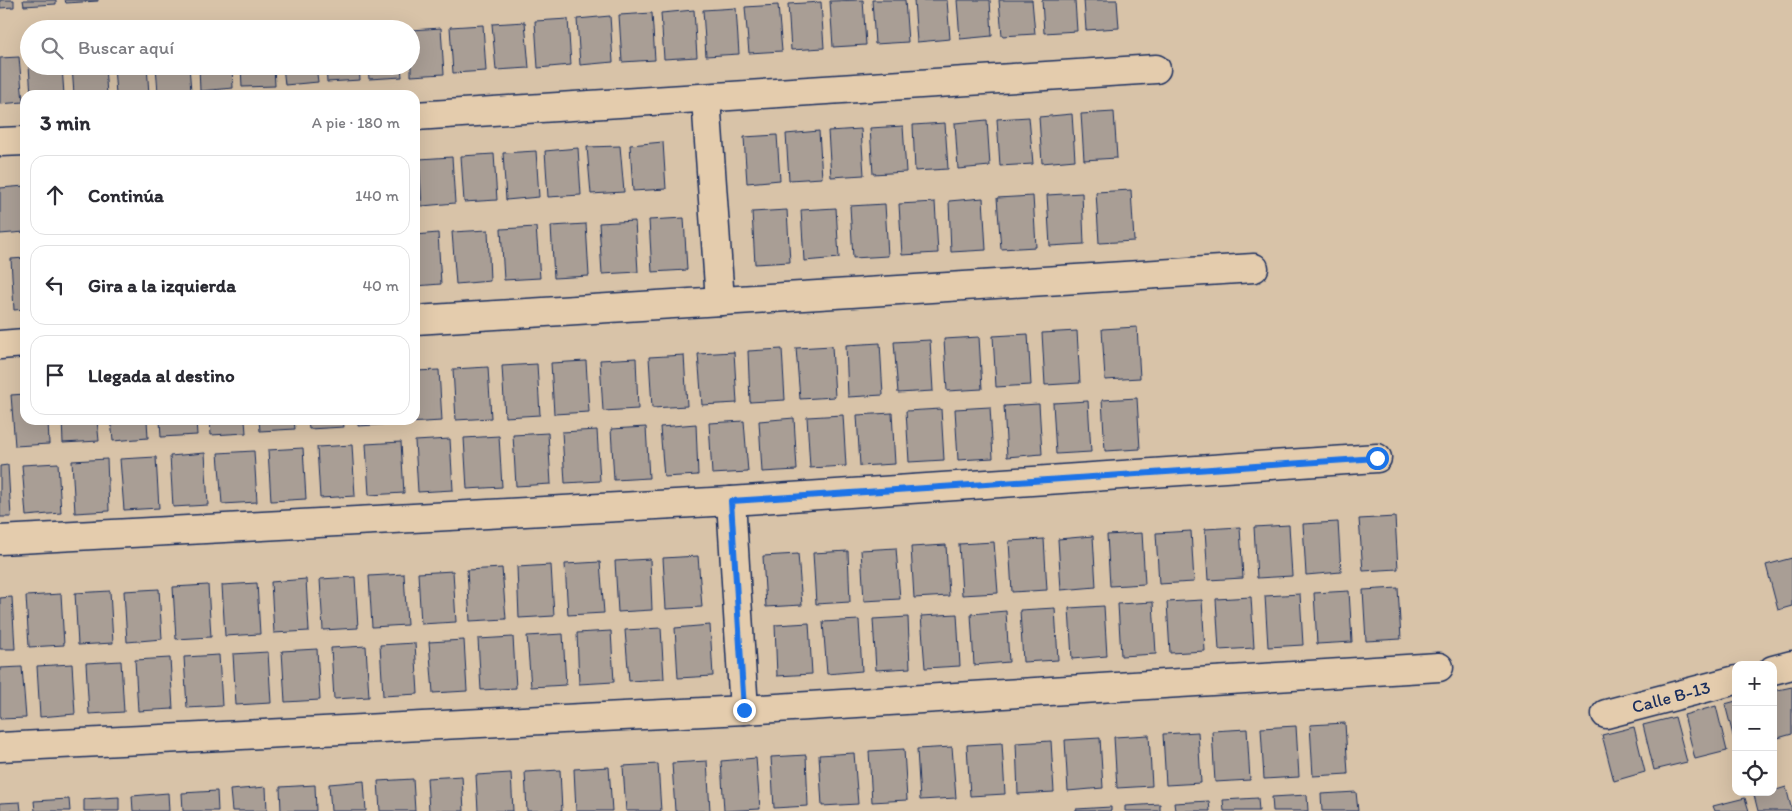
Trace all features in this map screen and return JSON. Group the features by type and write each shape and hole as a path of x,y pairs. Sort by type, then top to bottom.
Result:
{"street":[{"path":"420,116 1156,69"},
{"path":"706,98 720,301"},
{"path":"0,142 20,141"},
{"path":"420,320 1254,268"},
{"path":"0,345 20,343"},
{"path":"0,540 731,501 1377,458"},
{"path":"731,501 744,710"},
{"path":"1777,669 1792,664"},
{"path":"0,747 744,710 1439,667"},
{"name":"Calle B-13","path":"1606,714 1732,681"}],"building":[{"path":"0,0 14,0 14,7 0,8"},
{"path":"23,0 56,0 56,4 24,6"},
{"path":"65,0 98,0 98,1 66,3"},
{"path":"863,0 866,45 833,47 830,1"},
{"path":"872,0 905,0 908,42 875,44"},
{"path":"914,0 947,0 950,39 917,42"},
{"path":"957,0 990,0 992,36 960,39"},
{"path":"999,0 1032,0 1035,34 1002,36"},
{"path":"1042,0 1075,0 1077,31 1044,33"},
{"path":"1084,0 1117,0 1119,28 1086,30"},
{"path":"821,2 824,48 791,50 788,4"},
{"path":"778,5 782,51 749,53 745,7"},
{"path":"736,8 739,54 706,56 703,10"},
{"path":"694,10 697,57 664,59 661,13"},
{"path":"652,13 655,60 622,62 619,15"},
{"path":"610,16 613,62 580,65 577,19"},
{"path":"568,19 571,65 538,68 535,21"},
{"path":"525,22 529,68 496,70 492,24"},
{"path":"483,25 486,71 453,73 450,27"},
{"path":"441,28 444,74 411,76 420,75 420,29"},
{"path":"19,57 22,90 20,90 20,102 0,104 0,58"},
{"path":"30,75 63,75 64,90 31,90"},
{"path":"73,75 106,75 107,90 74,90"},
{"path":"115,75 148,75 149,90 116,90"},
{"path":"157,75 190,75 191,90 158,90"},
{"path":"199,75 232,75 233,88 200,90"},
{"path":"241,75 274,75 275,86 242,87"},
{"path":"284,75 317,75 318,82 285,85"},
{"path":"327,75 360,75 360,80 327,82"},
{"path":"369,75 402,75 402,77 369,79"},
{"path":"1114,112 1117,158 1084,160 1081,114"},
{"path":"1072,114 1075,160 1042,163 1039,117"},
{"path":"1029,117 1033,164 1000,166 997,119"},
{"path":"987,120 990,166 958,169 955,123"},
{"path":"945,123 948,169 915,171 913,125"},
{"path":"903,126 906,172 873,174 870,128"},
{"path":"861,129 864,175 831,177 828,131"},
{"path":"819,131 822,178 789,180 786,134"},
{"path":"777,135 780,180 747,183 744,137"},
{"path":"663,142 666,189 633,191 630,145"},
{"path":"620,146 624,192 591,194 587,147"},
{"path":"578,148 581,195 548,197 545,151"},
{"path":"536,151 539,197 506,200 503,153"},
{"path":"494,154 497,200 464,202 461,156"},
{"path":"452,157 455,203 422,206 420,159"},
{"path":"20,186 20,232 0,234 0,188"},
{"path":"1131,190 1134,241 1099,243 1096,192"},
{"path":"1082,193 1084,244 1050,246 1047,195"},
{"path":"1033,196 1036,247 1001,249 997,198"},
{"path":"983,198 986,250 951,252 949,201"},
{"path":"935,202 938,253 902,255 899,204"},
{"path":"885,204 888,256 853,258 850,206"},
{"path":"836,208 839,258 804,261 801,210"},
{"path":"787,210 790,262 755,264 752,212"},
{"path":"684,218 687,270 652,272 649,220"},
{"path":"635,221 638,272 602,274 599,223"},
{"path":"586,224 589,276 554,278 551,226"},
{"path":"536,227 540,278 504,280 501,229"},
{"path":"488,230 490,281 456,284 452,232"},
{"path":"438,233 441,284 420,286 420,235"},
{"path":"20,258 20,309 14,310 11,259"},
{"path":"1137,327 1140,378 1105,380 1102,329"},
{"path":"1077,331 1080,383 1045,385 1042,333"},
{"path":"1028,334 1031,385 996,387 993,336"},
{"path":"979,337 982,389 947,391 944,339"},
{"path":"930,340 933,391 898,393 894,342"},
{"path":"880,343 883,395 848,397 846,345"},
{"path":"832,346 835,397 800,399 796,348"},
{"path":"782,349 785,400 750,402 748,351"},
{"path":"734,352 737,403 702,405 698,354"},
{"path":"684,355 687,406 652,408 649,357"},
{"path":"636,358 638,409 603,411 600,360"},
{"path":"586,361 589,412 554,414 551,363"},
{"path":"537,364 540,415 505,417 502,366"},
{"path":"488,367 491,418 456,420 453,369"},
{"path":"439,370 442,421 420,422 420,371"},
{"path":"20,394 20,425 48,425 49,444 15,446 11,395"},
{"path":"1137,398 1140,449 1105,451 1102,400"},
{"path":"1088,401 1091,452 1056,454 1053,403"},
{"path":"1039,404 1042,454 1007,457 1004,406"},
{"path":"990,407 993,458 958,460 955,409"},
{"path":"941,409 944,460 909,462 906,411"},
{"path":"892,413 895,464 860,466 857,415"},
{"path":"843,415 846,466 810,468 807,417"},
{"path":"794,418 797,470 762,472 759,421"},
{"path":"744,421 748,472 712,474 709,423"},
{"path":"696,424 698,475 664,477 660,427"},
{"path":"62,425 97,425 99,441 63,443"},
{"path":"111,425 147,425 148,438 113,441"},
{"path":"160,425 196,425 197,435 161,437"},
{"path":"210,425 245,425 246,433 211,435"},
{"path":"259,425 295,425 295,429 260,431"},
{"path":"309,425 344,425 344,427 309,429"},
{"path":"646,427 649,478 614,480 611,429"},
{"path":"597,430 600,481 565,483 562,432"},
{"path":"548,433 551,484 516,486 513,435"},
{"path":"499,436 502,487 467,489 464,438"},
{"path":"450,439 453,490 418,492 415,441"},
{"path":"401,442 404,493 369,495 366,444"},
{"path":"352,445 355,496 320,498 317,447"},
{"path":"303,448 306,499 271,501 268,450"},
{"path":"254,451 257,502 222,504 218,453"},
{"path":"205,453 208,505 173,507 170,456"},
{"path":"156,457 159,508 124,510 120,459"},
{"path":"107,459 109,511 75,513 72,461"},
{"path":"58,463 61,513 26,516 22,465"},
{"path":"8,465 11,517 0,517 0,466"},
{"path":"1395,517 1398,569 1363,571 1359,519"},
{"path":"1338,522 1341,572 1306,575 1303,524"},
{"path":"1289,525 1292,576 1257,578 1254,527"},
{"path":"1240,527 1243,578 1208,580 1205,529"},
{"path":"1191,531 1194,582 1159,584 1156,533"},
{"path":"1142,533 1145,584 1110,586 1107,535"},
{"path":"1093,536 1096,587 1061,590 1058,539"},
{"path":"1044,539 1047,590 1012,592 1009,541"},
{"path":"994,542 998,593 962,595 959,544"},
{"path":"946,545 949,596 914,598 911,547"},
{"path":"896,548 900,599 864,601 861,550"},
{"path":"848,551 850,602 816,604 813,553"},
{"path":"798,554 802,605 766,607 763,556"},
{"path":"698,556 702,607 666,609 663,558"},
{"path":"1792,558 1792,606 1778,610 1766,565"},
{"path":"650,559 652,610 618,612 615,561"},
{"path":"600,562 604,613 568,615 565,564"},
{"path":"551,565 554,616 519,618 517,567"},
{"path":"502,568 506,619 470,621 467,570"},
{"path":"453,571 456,622 421,624 418,573"},
{"path":"404,574 407,625 372,627 369,576"},
{"path":"355,577 358,628 323,630 320,579"},
{"path":"306,579 309,631 274,633 271,582"},
{"path":"257,583 260,634 225,636 222,585"},
{"path":"208,585 211,637 176,639 173,587"},
{"path":"1398,588 1401,639 1366,641 1363,590"},
{"path":"159,589 162,639 127,642 124,591"},
{"path":"110,591 113,643 78,645 75,593"},
{"path":"1349,591 1352,642 1317,644 1314,593"},
{"path":"61,594 64,645 29,647 26,596"},
{"path":"1300,594 1303,645 1268,647 1265,596"},
{"path":"12,597 15,649 0,649 0,598"},
{"path":"1251,597 1254,648 1219,650 1216,599"},
{"path":"1202,600 1205,651 1170,653 1167,602"},
{"path":"1153,602 1156,654 1121,656 1118,604"},
{"path":"1104,606 1107,656 1072,659 1069,608"},
{"path":"1055,608 1058,660 1023,662 1020,610"},
{"path":"1006,611 1009,662 974,665 971,614"},
{"path":"957,614 960,666 925,668 921,616"},
{"path":"908,617 910,668 876,670 873,619"},
{"path":"859,620 862,671 827,674 823,622"},
{"path":"809,623 812,674 777,676 775,625"},
{"path":"710,625 713,676 678,678 675,628"},
{"path":"661,628 664,679 629,681 625,630"},
{"path":"611,631 614,682 579,684 577,633"},
{"path":"563,634 566,685 531,687 527,636"},
{"path":"513,637 516,688 481,690 478,639"},
{"path":"464,640 467,691 433,693 429,642"},
{"path":"415,643 418,694 383,696 380,645"},
{"path":"366,646 369,697 334,699 331,648"},
{"path":"317,649 320,700 285,702 282,651"},
{"path":"268,652 271,703 236,705 233,654"},
{"path":"219,655 222,706 187,708 184,657"},
{"path":"170,658 173,709 138,711 135,660"},
{"path":"121,661 124,712 89,714 86,663"},
{"path":"72,664 75,714 40,717 37,666"},
{"path":"22,667 26,718 0,719 0,668"},
{"path":"1792,687 1792,734 1778,738 1777,735 1777,690"},
{"path":"1732,702 1732,731 1725,704"},
{"path":"1716,706 1727,751 1695,759 1684,715"},
{"path":"1675,717 1687,762 1654,770 1643,725"},
{"path":"1345,723 1348,774 1313,776 1310,725"},
{"path":"1296,726 1299,777 1264,779 1261,728"},
{"path":"1634,727 1645,772 1614,781 1602,735"},
{"path":"1247,729 1250,780 1215,782 1212,731"},
{"path":"1198,732 1201,783 1166,785 1163,734"},
{"path":"1149,735 1152,786 1117,788 1114,737"},
{"path":"1100,738 1103,788 1068,791 1065,740"},
{"path":"1051,741 1054,792 1018,794 1016,743"},
{"path":"1002,743 1005,794 970,796 967,745"},
{"path":"952,747 956,798 920,800 917,749"},
{"path":"904,749 907,800 872,802 869,751"},
{"path":"854,753 858,804 822,806 819,755"},
{"path":"806,755 808,806 774,808 771,757"},
{"path":"756,758 760,809 724,811 721,761"},
{"path":"707,761 710,811 675,811 672,763"},
{"path":"658,764 661,811 626,811 623,766"},
{"path":"609,767 612,811 576,811 574,769"},
{"path":"560,770 562,811 527,811 525,772"},
{"path":"511,773 513,811 478,811 476,775"},
{"path":"462,776 464,811 429,811 427,778"},
{"path":"413,779 415,811 380,811 378,781"},
{"path":"364,781 366,811 331,811 329,784"},
{"path":"315,785 316,811 281,811 280,787"},
{"path":"266,787 267,811 232,811 230,790"},
{"path":"1786,787 1792,811 1758,811 1754,796 1777,796 1777,790"},
{"path":"217,791 218,811 183,811 182,793"},
{"path":"1356,792 1358,811 1322,811 1321,794"},
{"path":"168,793 169,811 133,811 132,796"},
{"path":"1307,795 1308,811 1273,811 1272,797"},
{"path":"119,797 119,811 84,811 84,799"},
{"path":"1258,798 1259,811 1224,811 1223,800"},
{"path":"1745,798 1749,811 1715,811 1713,806"},
{"path":"69,799 70,811 35,811 34,801"},
{"path":"1209,801 1210,811 1175,811 1174,803"},
{"path":"20,802 21,811 0,811 0,803"},
{"path":"1160,804 1160,811 1125,811 1125,806"},
{"path":"1111,807 1111,811 1076,811 1076,809"}],"route":[{"path":"744,710 731,501 1377,458"}]}
